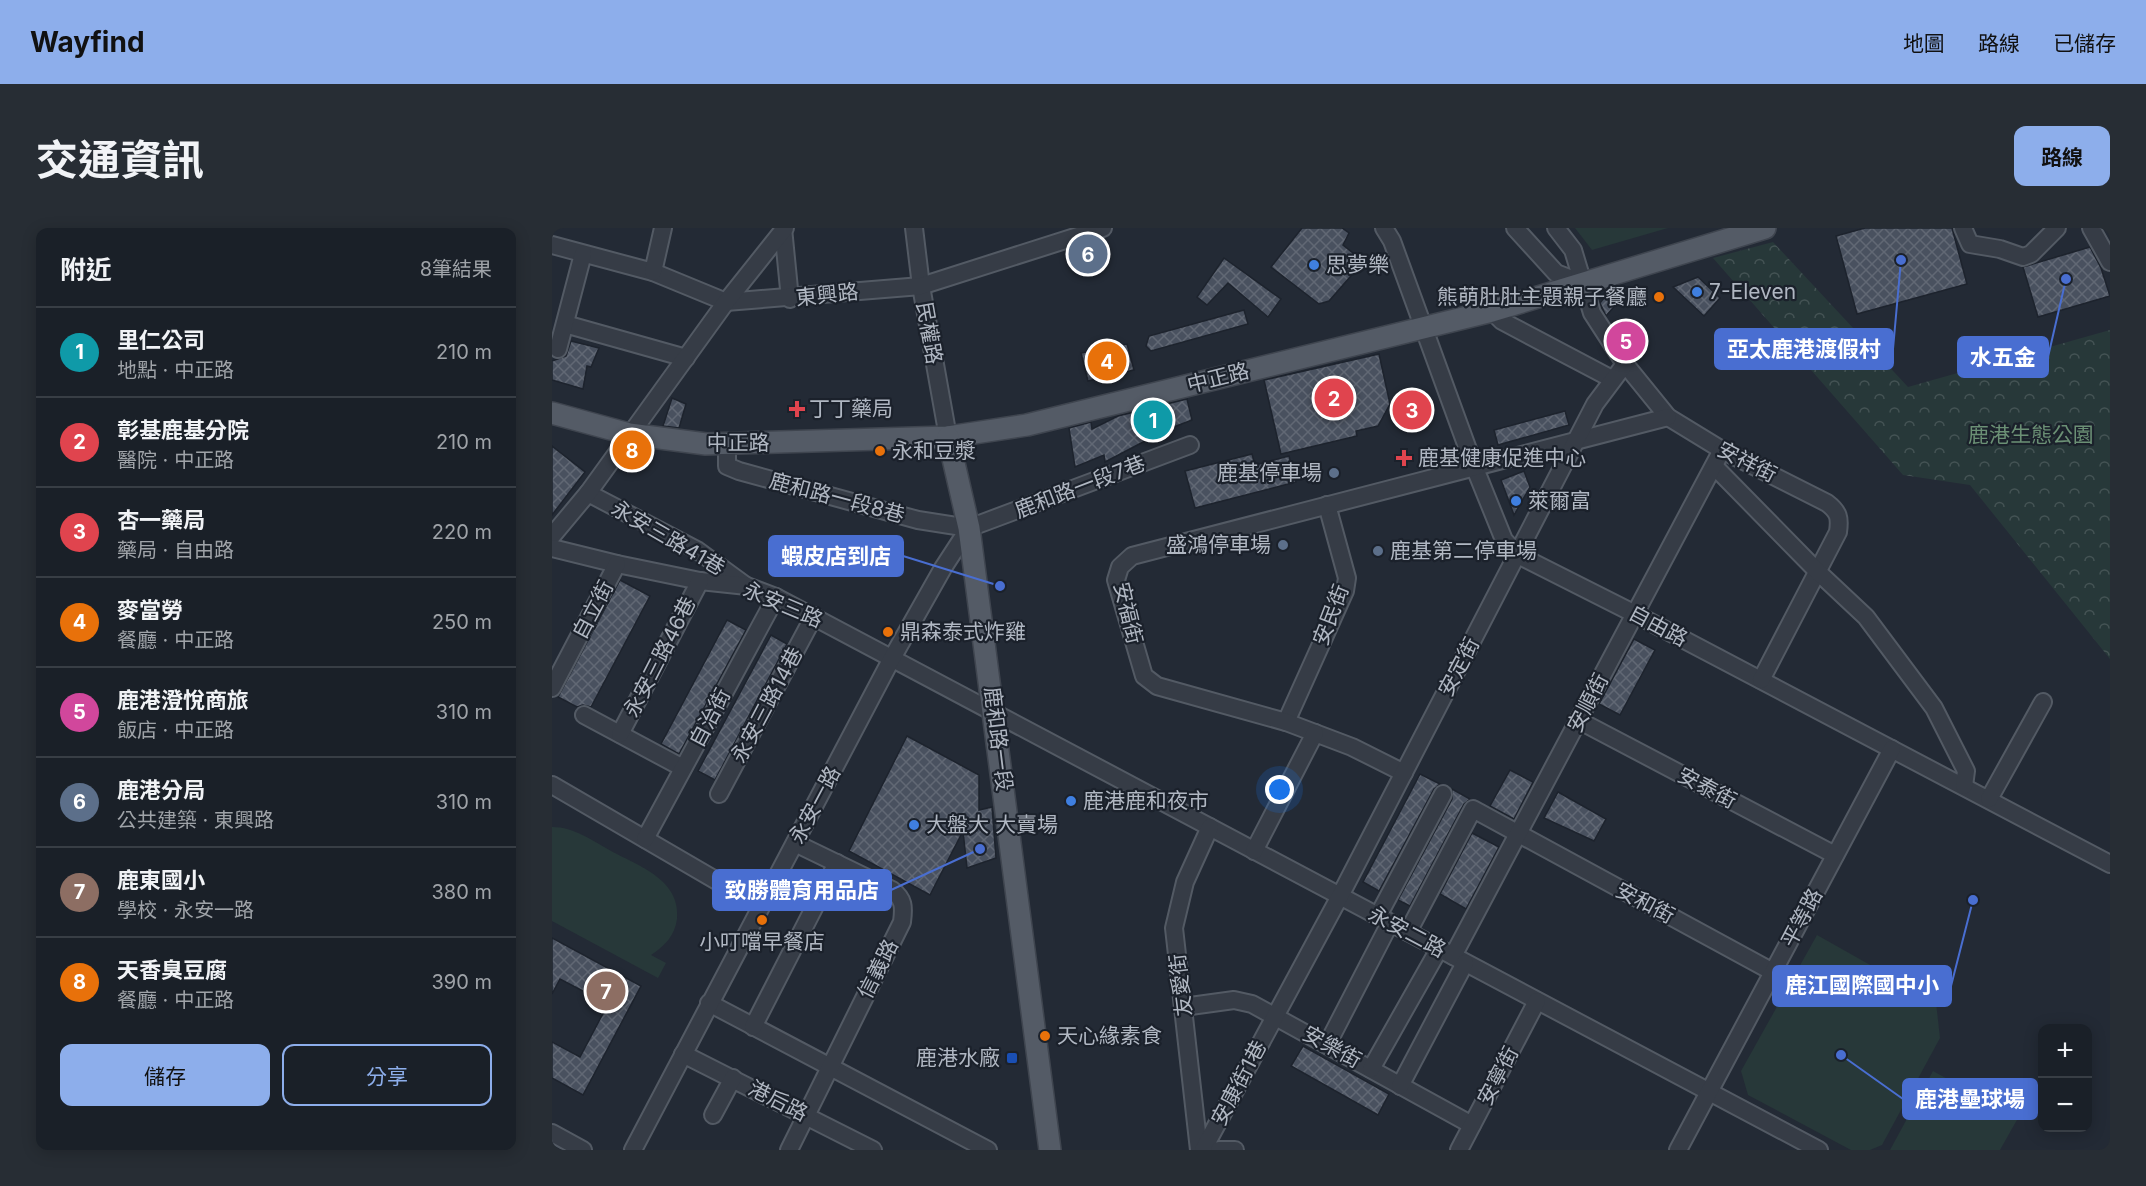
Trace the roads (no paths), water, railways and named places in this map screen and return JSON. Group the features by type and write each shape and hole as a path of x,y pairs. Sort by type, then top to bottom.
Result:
{"main road":[{"name":"中正路","path":"552,413 629,434 675,442 727,444 948,438 1028,425 1492,311 1765,228"},
{"name":"鹿和路一段","path":"948,438 969,528 995,713 1050,1150"}],"street":[{"path":"653,272 663,228"},
{"name":"民權路","path":"914,228 921,285 948,438"},
{"name":"東興路","path":"552,245 653,272 726,302 790,299 921,285 1075,232 1102,228"},
{"name":"自由路","path":"1384,228 1392,240 1474,466 1504,540 1518,555 1635,614 2110,864"},
{"path":"1515,228 1556,273 1582,283"},
{"name":"安祥街","path":"1556,228 1573,250 1592,313 1625,364 1668,417 1722,450 1837,510 1840,519 1838,532 1761,680"},
{"path":"1963,228 1970,244 2001,249 2018,257 2031,254 2057,228"},
{"path":"2091,228 2110,262"},
{"path":"784,229 790,299"},
{"path":"552,536 588,493 726,302 784,229"},
{"path":"558,349 583,254"},
{"path":"1492,311 1502,321 1612,379"},
{"path":"565,324 686,358"},
{"name":"安定街","path":"1340,896 1595,404 1625,364"},
{"path":"1474,466 1668,417"},
{"name":"鹿和路一段8巷","path":"727,444 727,466 739,471 918,520 969,528"},
{"name":"鹿和路一段7巷","path":"969,528 1190,445"},
{"name":"安順街","path":"1452,956 1722,450"},
{"name":"安福街","path":"1404,773 1316,733 1286,722 1157,686 1144,676 1116,580 1120,567 1132,556 1474,466"},
{"path":"1714,466 1818,572 1866,617 1934,708 1966,771 1964,786"},
{"name":"永安三路41巷","path":"588,493 697,550 747,586"},
{"name":"安民街","path":"1286,722 1345,591 1347,578 1327,505"},
{"name":"永安一路","path":"633,1150 891,660 943,568 969,528"},
{"name":"永安三路","path":"552,548 617,564 700,580 747,586 776,597 814,616 891,660 995,713"},
{"name":"自立街","path":"552,688 617,564"},
{"name":"永安三路46巷","path":"620,734 700,580"},
{"name":"自治街","path":"645,839 776,597"},
{"name":"永安三路14巷","path":"719,794 814,616"},
{"path":"1989,799 2043,702"},
{"name":"永安二路","path":"995,713 1708,1092 1800,1146 1819,1150"},
{"path":"584,715 683,768"},
{"name":"安泰街","path":"1578,720 1835,855"},
{"path":"1254,851 1316,733"},
{"name":"平等路","path":"1677,1150 1892,749"},
{"path":"552,785 760,906"},
{"path":"1327,1045 1443,794"},
{"name":"安和街","path":"1408,932 1473,809 1773,972"},
{"name":"友愛街","path":"1201,1150 1174,928 1185,882 1210,827"},
{"name":"信義路","path":"789,1150 902,922 904,907 901,896 892,890 795,843"},
{"path":"753,1026 837,863"},
{"name":"安康街1巷","path":"1201,1150 1340,896"},
{"path":"1371,1069 1452,956"},
{"path":"1400,1086 1452,956"},
{"name":"安樂街","path":"1183,1007 1234,1000 1252,1004 1472,1125"},
{"name":"安寧街","path":"1459,1150 1537,1001"},
{"path":"709,1003 988,1150"},
{"name":"港后路","path":"683,1054 806,1114 873,1150"},
{"path":"713,1115 733,1078"},
{"path":"552,1133 583,1150"},
{"path":"1220,1150 1235,1150"}],"place":[{"name":"鹿港分局","path":"1088,254"},
{"name":"亞太鹿港渡假村","path":"1901,260"},
{"name":"思夢樂","path":"1314,265"},
{"name":"水五金","path":"2066,279"},
{"name":"7-Eleven","path":"1697,292"},
{"name":"熊萌肚肚主題親子餐廳","path":"1659,297"},
{"name":"鹿港澄悅商旅","path":"1626,341"},
{"name":"麥當勞","path":"1107,361"},
{"name":"彰基鹿基分院","path":"1334,398"},
{"name":"丁丁藥局","path":"797,409"},
{"name":"杏一藥局","path":"1412,410"},
{"name":"里仁公司","path":"1153,420"},
{"name":"天香臭豆腐","path":"632,450"},
{"name":"永和豆漿","path":"880,451"},
{"name":"鹿基健康促進中心","path":"1404,458"},
{"name":"鹿基停車場","path":"1334,473"},
{"name":"萊爾富","path":"1516,501"},
{"name":"盛鴻停車場","path":"1283,545"},
{"name":"鹿基第二停車場","path":"1378,551"},
{"name":"蝦皮店到店","path":"1000,586"},
{"name":"鼎森泰式炸雞","path":"888,632"},
{"name":"鹿港鹿和夜市","path":"1071,801"},
{"name":"大盤大 大賣場","path":"914,825"},
{"name":"致勝體育用品店","path":"980,849"},
{"name":"鹿江國際國中小","path":"1973,900"},
{"name":"小叮噹早餐店","path":"762,920"},
{"name":"鹿東國小","path":"606,991"},
{"name":"天心緣素食","path":"1045,1036"},
{"name":"鹿港壘球場","path":"1841,1055"},
{"name":"鹿港水廠","path":"1012,1058"}],"park label":[{"name":"鹿港生態公園","path":"2031,435"}]}
